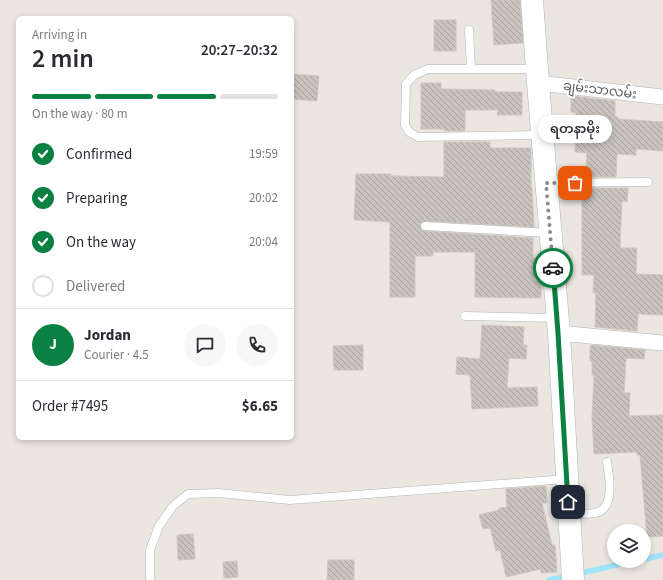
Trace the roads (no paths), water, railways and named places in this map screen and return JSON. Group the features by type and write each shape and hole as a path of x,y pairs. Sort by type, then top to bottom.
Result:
{"main road":[{"path":"532,0 558,326 573,580"}],"street":[{"name":"ချမ်းသာလမ်း","path":"537,76 663,97"},
{"path":"558,326 663,343"}],"lane":[{"path":"469,30 471,68"},
{"path":"537,76 471,68 428,69 414,74 406,84 405,125 409,132 418,137 542,135"},
{"path":"546,183 648,182"},
{"path":"425,226 550,233"},
{"path":"465,316 558,326"},
{"path":"569,514 597,512 607,504 610,490 607,462"},
{"path":"150,580 150,550 159,526 173,506 188,494 219,493 290,500 567,479"}],"waterway":[{"path":"651,558 663,555"},
{"path":"577,574 607,567"},
{"path":"549,580 569,576"}],"place":[{"name":"ရတနာမိုး","path":"575,183"}]}
